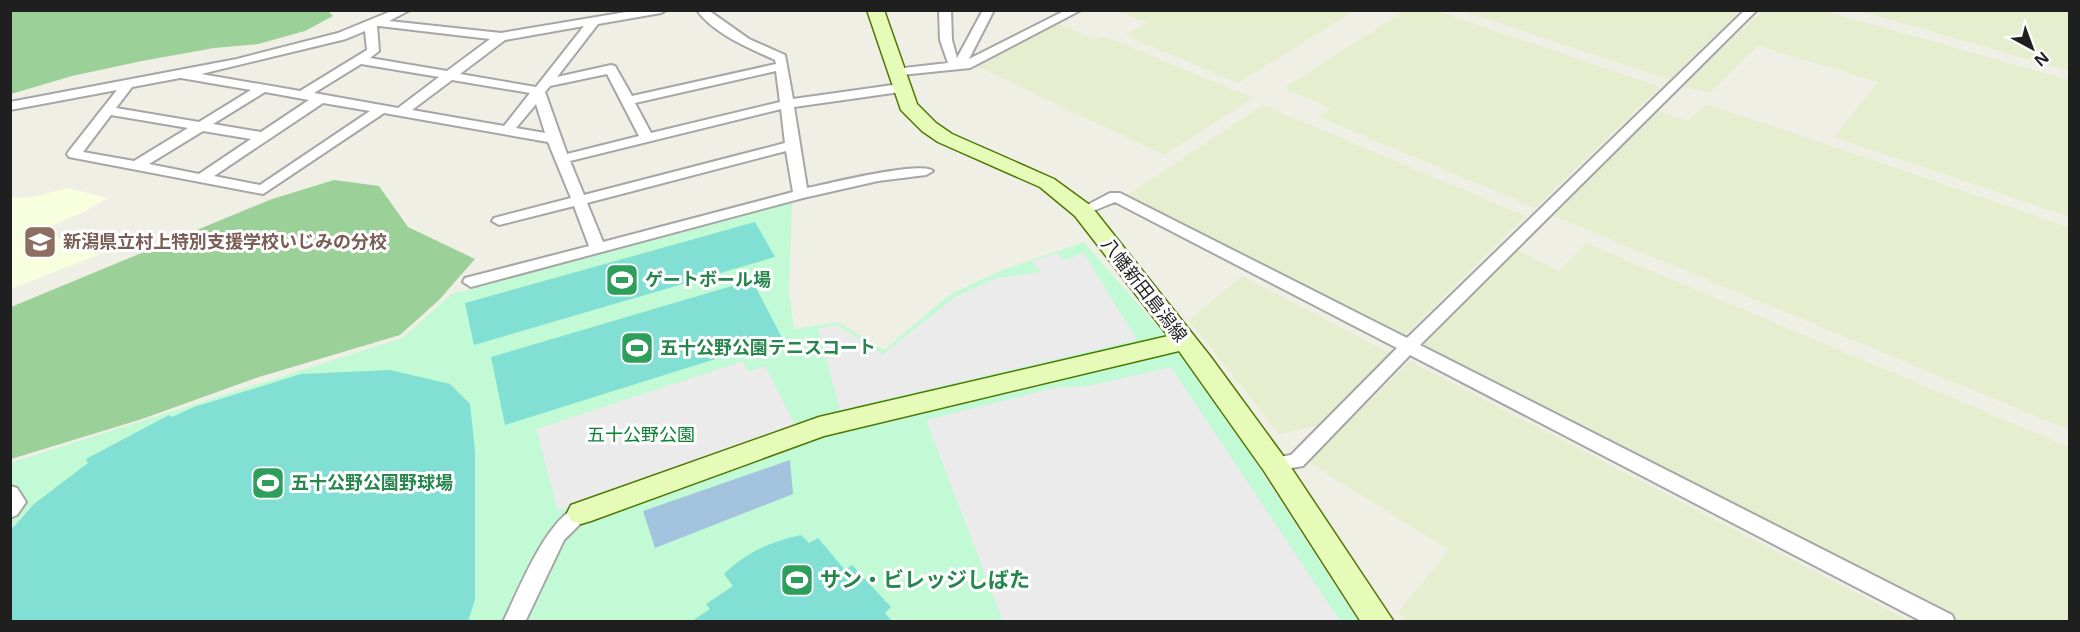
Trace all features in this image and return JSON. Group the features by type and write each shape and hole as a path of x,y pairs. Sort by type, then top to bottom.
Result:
{"main road":[{"name":"八幡新田島潟線","path":"875,10 908,106 929,127 945,138 1047,183 1083,211 1184,341 1274,464 1379,621"},
{"path":"581,513 819,427 1184,341"}],"street":[{"path":"10,106 237,63 342,36 374,25 405,10"},
{"path":"374,25 501,37 661,10"},
{"path":"702,10 706,16 745,42 781,57 792,145 801,194"},
{"path":"945,10 944,30 949,56 957,66"},
{"path":"957,66 989,10"},
{"path":"562,159 787,104 957,66 1076,10"},
{"path":"1274,464 1296,461 1408,346 1752,10"},
{"path":"507,130 594,22"},
{"path":"302,95 373,51 374,25"},
{"path":"401,112 501,37"},
{"path":"361,60 541,87 611,69 647,138"},
{"path":"629,101 782,66"},
{"path":"181,74 554,139"},
{"path":"127,85 74,154 263,190 381,109"},
{"path":"541,87 554,139 598,248"},
{"path":"136,166 263,88"},
{"path":"202,178 321,98"},
{"path":"107,110 264,137"},
{"path":"499,221 792,145"},
{"path":"471,282 801,194 878,177 926,171"},
{"path":"1083,211 1115,196 1944,621"},
{"path":"10,493 16,502 10,510"},
{"path":"514,621 557,535 581,513"}],"shaded area":[{"path":"1354,10 1238,83 1129,37 1126,34 1147,23 1118,11"},
{"path":"1404,11 1438,11 1660,87 1535,208 1319,117 1331,108 1284,88"},
{"path":"1464,11 1740,11 1669,80"},
{"path":"1763,11 1825,11 2069,80 2069,217 1834,137 1878,82 1758,46 1710,93 1681,86"},
{"path":"1860,11 2069,11 2069,71"},
{"path":"1057,23 1094,39 1104,36 1253,98 1164,155 974,65"},
{"path":"1707,104 2069,227 2069,430 1554,216 1658,110 1687,121"},
{"path":"1263,105 1526,216 1402,338 1125,196"},
{"name":"新潟県立村上特別支援学校いじみの分校","path":"67,188 108,198 43,230 98,255 11,289 11,195 16,198 39,196"},
{"name":"ゲートボール場","path":"755,222 775,257 474,345 465,303"},
{"path":"1586,243 2069,447 2069,621 1958,621 1422,347 1517,250 1559,271"},
{"path":"1057,253 1064,260 1084,253 1137,340 840,410 818,328 837,325 883,354 955,297 996,278 1041,272 1031,262"},
{"path":"1242,276 1390,353 1318,426 1279,434 1189,320"},
{"name":"五十公野公園テニスコート","path":"752,280 782,338 505,425 491,357"},
{"path":"743,361 748,372 765,366 796,427 558,511 536,429"},
{"path":"1410,361 1910,621 1405,621 1398,612 1449,550 1308,462"},
{"path":"1171,367 1340,621 1003,621 926,420 1058,387 1088,386"},
{"name":"五十公野公園野球場","path":"390,370 450,384 470,404 475,451 475,600 468,621 11,621 11,530 34,504 88,463 86,459 169,415 172,417 194,407 301,374"},
{"path":"790,460 793,494 655,548 643,511"},
{"name":"サン・ビレッジしばた","path":"801,535 809,543 818,538 845,570 852,565 891,607 885,613 892,621 692,621 710,609 706,604 733,586 724,574 732,566 759,549"}],"green space":[{"path":"11,11 328,11 333,16 305,31 258,44 214,48 142,61 72,76 11,94"},
{"path":"334,180 379,186 408,227 475,259 439,300 400,335 259,377 142,419 11,459 11,307 272,199"},
{"name":"五十公野公園","path":"786,203 792,204 789,292 794,329 838,322 884,350 951,294 1000,271 1084,242 1197,372 1358,621 11,621 10,463 402,338 452,294"}],"place":[{"name":"新潟県立村上特別支援学校いじみの分校","path":"40,242"},
{"name":"ゲートボール場","path":"622,280"},
{"name":"五十公野公園テニスコート","path":"637,348"},
{"name":"五十公野公園野球場","path":"268,483"},
{"name":"サン・ビレッジしばた","path":"797,580"}]}
